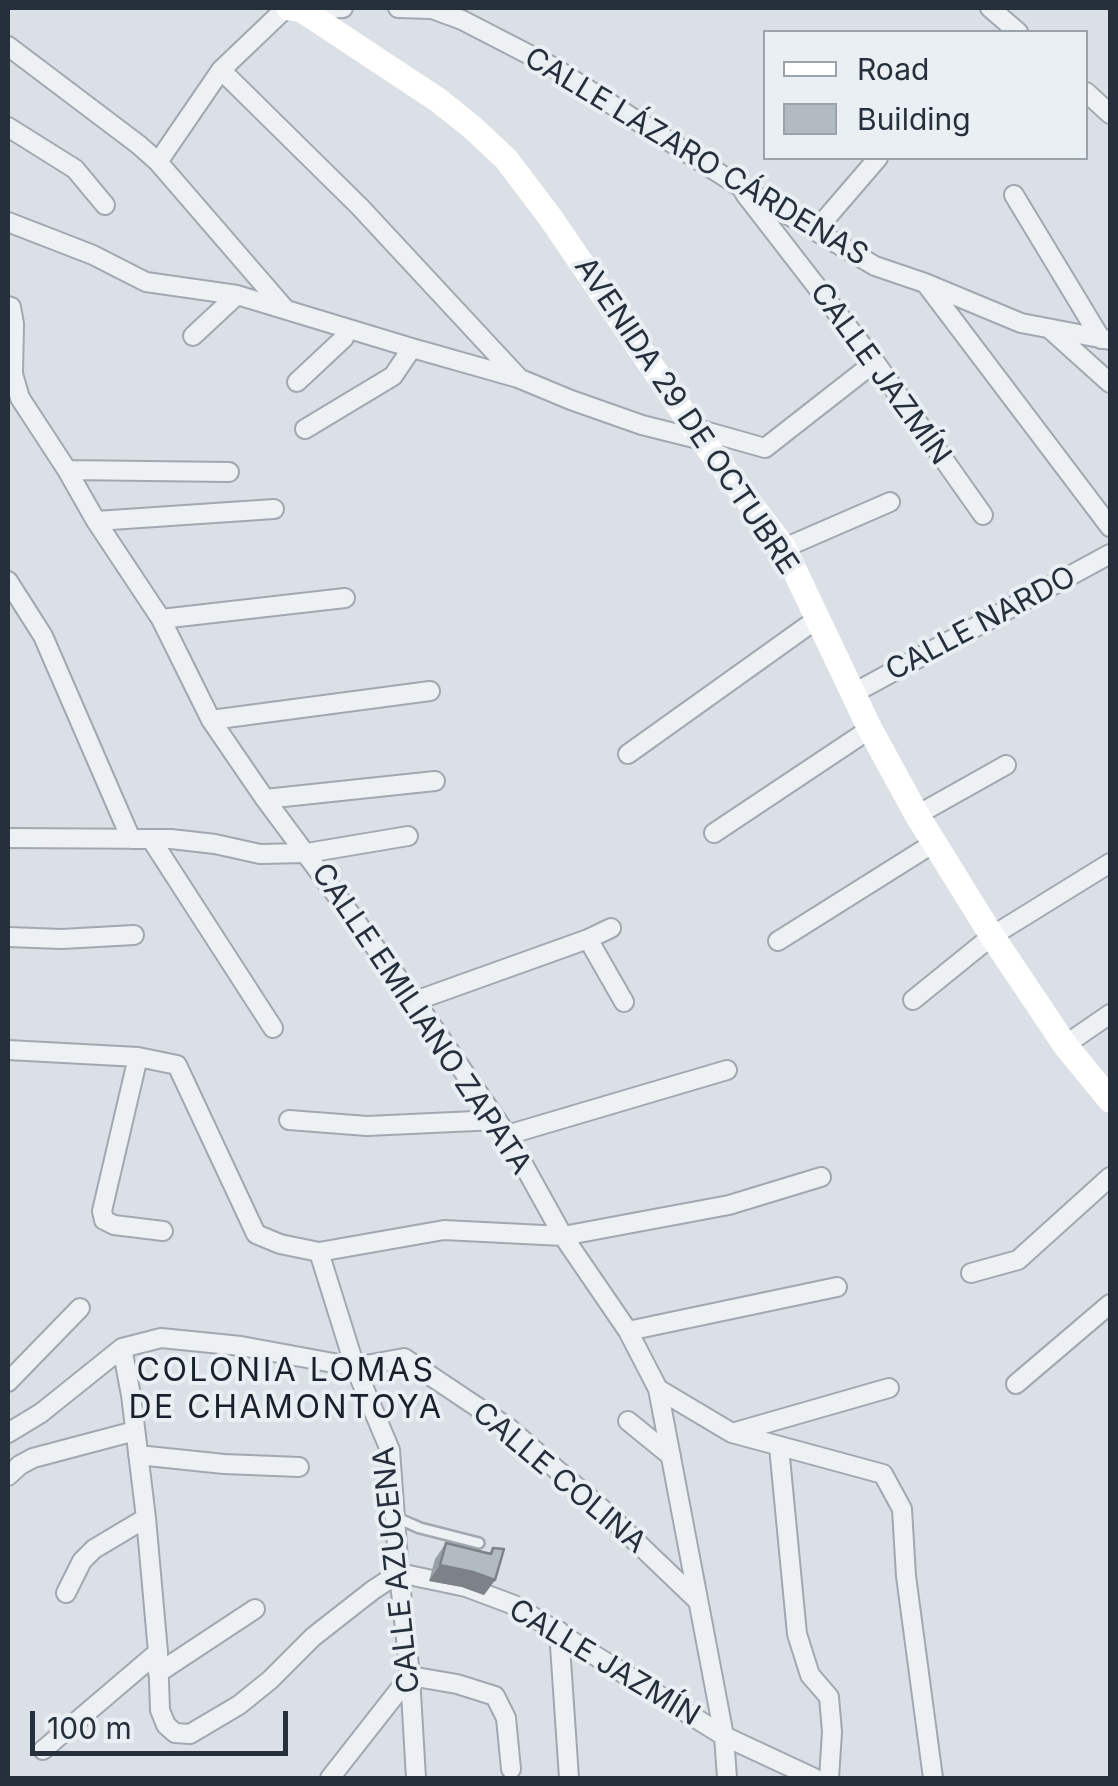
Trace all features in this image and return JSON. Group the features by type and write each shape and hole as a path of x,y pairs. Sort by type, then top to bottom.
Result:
{"street":[{"path":"158,162 221,70 292,8 343,8"},
{"name":"AVENIDA 29 DE OCTUBRE","path":"292,8 438,100 473,128 506,159 550,217 698,434 784,548 852,694 934,844 1065,1045 1110,1100"},
{"name":"CALLE LÁZARO CÁRDENAS","path":"398,8 432,10 462,20 553,67 738,186 875,266 1022,322 1106,340"},
{"path":"990,8 1016,30"},
{"path":"8,46 139,144 286,309"},
{"path":"221,70 360,207 518,378"},
{"path":"1088,94 1110,114"},
{"path":"8,126 75,169 106,205"},
{"path":"816,230 876,160"},
{"name":"CALLE JAZMÍN","path":"738,186 875,362 983,515"},
{"path":"1014,195 1106,340"},
{"path":"8,222 93,255 146,282 237,295 518,378 642,425 765,448 875,362"},
{"path":"925,283 1110,527"},
{"path":"193,336 237,295"},
{"name":"CALLE EMILIANO ZAPATA","path":"8,306 12,308 14,324 10,374 20,398 161,619 211,720 502,1128 563,1236 628,1331 658,1388 724,1736 728,1778"},
{"path":"296,382 344,338 345,328"},
{"path":"1048,328 1110,383"},
{"path":"305,429 392,376 412,348"},
{"path":"67,470 228,472"},
{"path":"784,548 890,502"},
{"path":"96,522 274,509"},
{"name":"CALLE NARDO","path":"852,694 1110,554"},
{"path":"8,582 43,636 131,839"},
{"path":"161,619 344,598"},
{"path":"628,754 816,619"},
{"path":"211,720 430,691"},
{"path":"714,833 870,729"},
{"path":"917,815 1006,765"},
{"path":"266,799 435,781"},
{"path":"8,838 171,839 260,854 307,852 408,836"},
{"path":"152,840 274,1028"},
{"path":"778,941 934,844"},
{"path":"912,1000 992,936 1110,863"},
{"path":"415,1001 611,928"},
{"path":"8,937 134,935"},
{"path":"588,939 624,1002"},
{"path":"1065,1045 1110,1014"},
{"path":"8,1050 138,1057 177,1065 256,1234 280,1244 319,1252 444,1230 563,1236 728,1205 821,1177"},
{"path":"138,1057 102,1211 109,1224 162,1231"},
{"path":"289,1120 368,1126 502,1128 727,1070"},
{"path":"971,1273 1018,1260 1110,1178"},
{"name":"CALLE AZUCENA","path":"319,1252 355,1367 390,1450 416,1778"},
{"path":"628,1331 837,1286"},
{"path":"1016,1384 1110,1304"},
{"path":"8,1382 80,1308"},
{"path":"8,1433 122,1348 161,1338 240,1346 355,1367"},
{"path":"122,1348 146,1518 160,1710 166,1725 175,1733 190,1734 239,1705 313,1637 399,1573"},
{"name":"CALLE COLINA","path":"355,1367 404,1358 510,1429 602,1509 698,1601"},
{"path":"658,1388 732,1433 883,1474 902,1509 906,1576 933,1778"},
{"path":"732,1433 889,1388"},
{"path":"628,1420 671,1456"},
{"path":"8,1476 33,1458 135,1431"},
{"path":"779,1447 797,1634 810,1674 829,1698 829,1778"},
{"path":"138,1455 299,1467"},
{"path":"66,1594 73,1576 94,1549 146,1518"},
{"name":"CALLE JAZMÍN","path":"399,1573 466,1587 514,1605 724,1736 814,1778"},
{"path":"158,1673 255,1610"},
{"path":"560,1632 569,1778"},
{"path":"44,1750 158,1652"},
{"path":"330,1778 410,1676 495,1696 506,1718 511,1770"}],"lane":[{"path":"397,1518 479,1543"}],"building":[{"path":"446,1543 491,1554 493,1548 504,1549 495,1580 440,1565"}],"district":[{"name":"COLONIA LOMAS DE CHAMONTOYA","path":"286,1390"}]}
